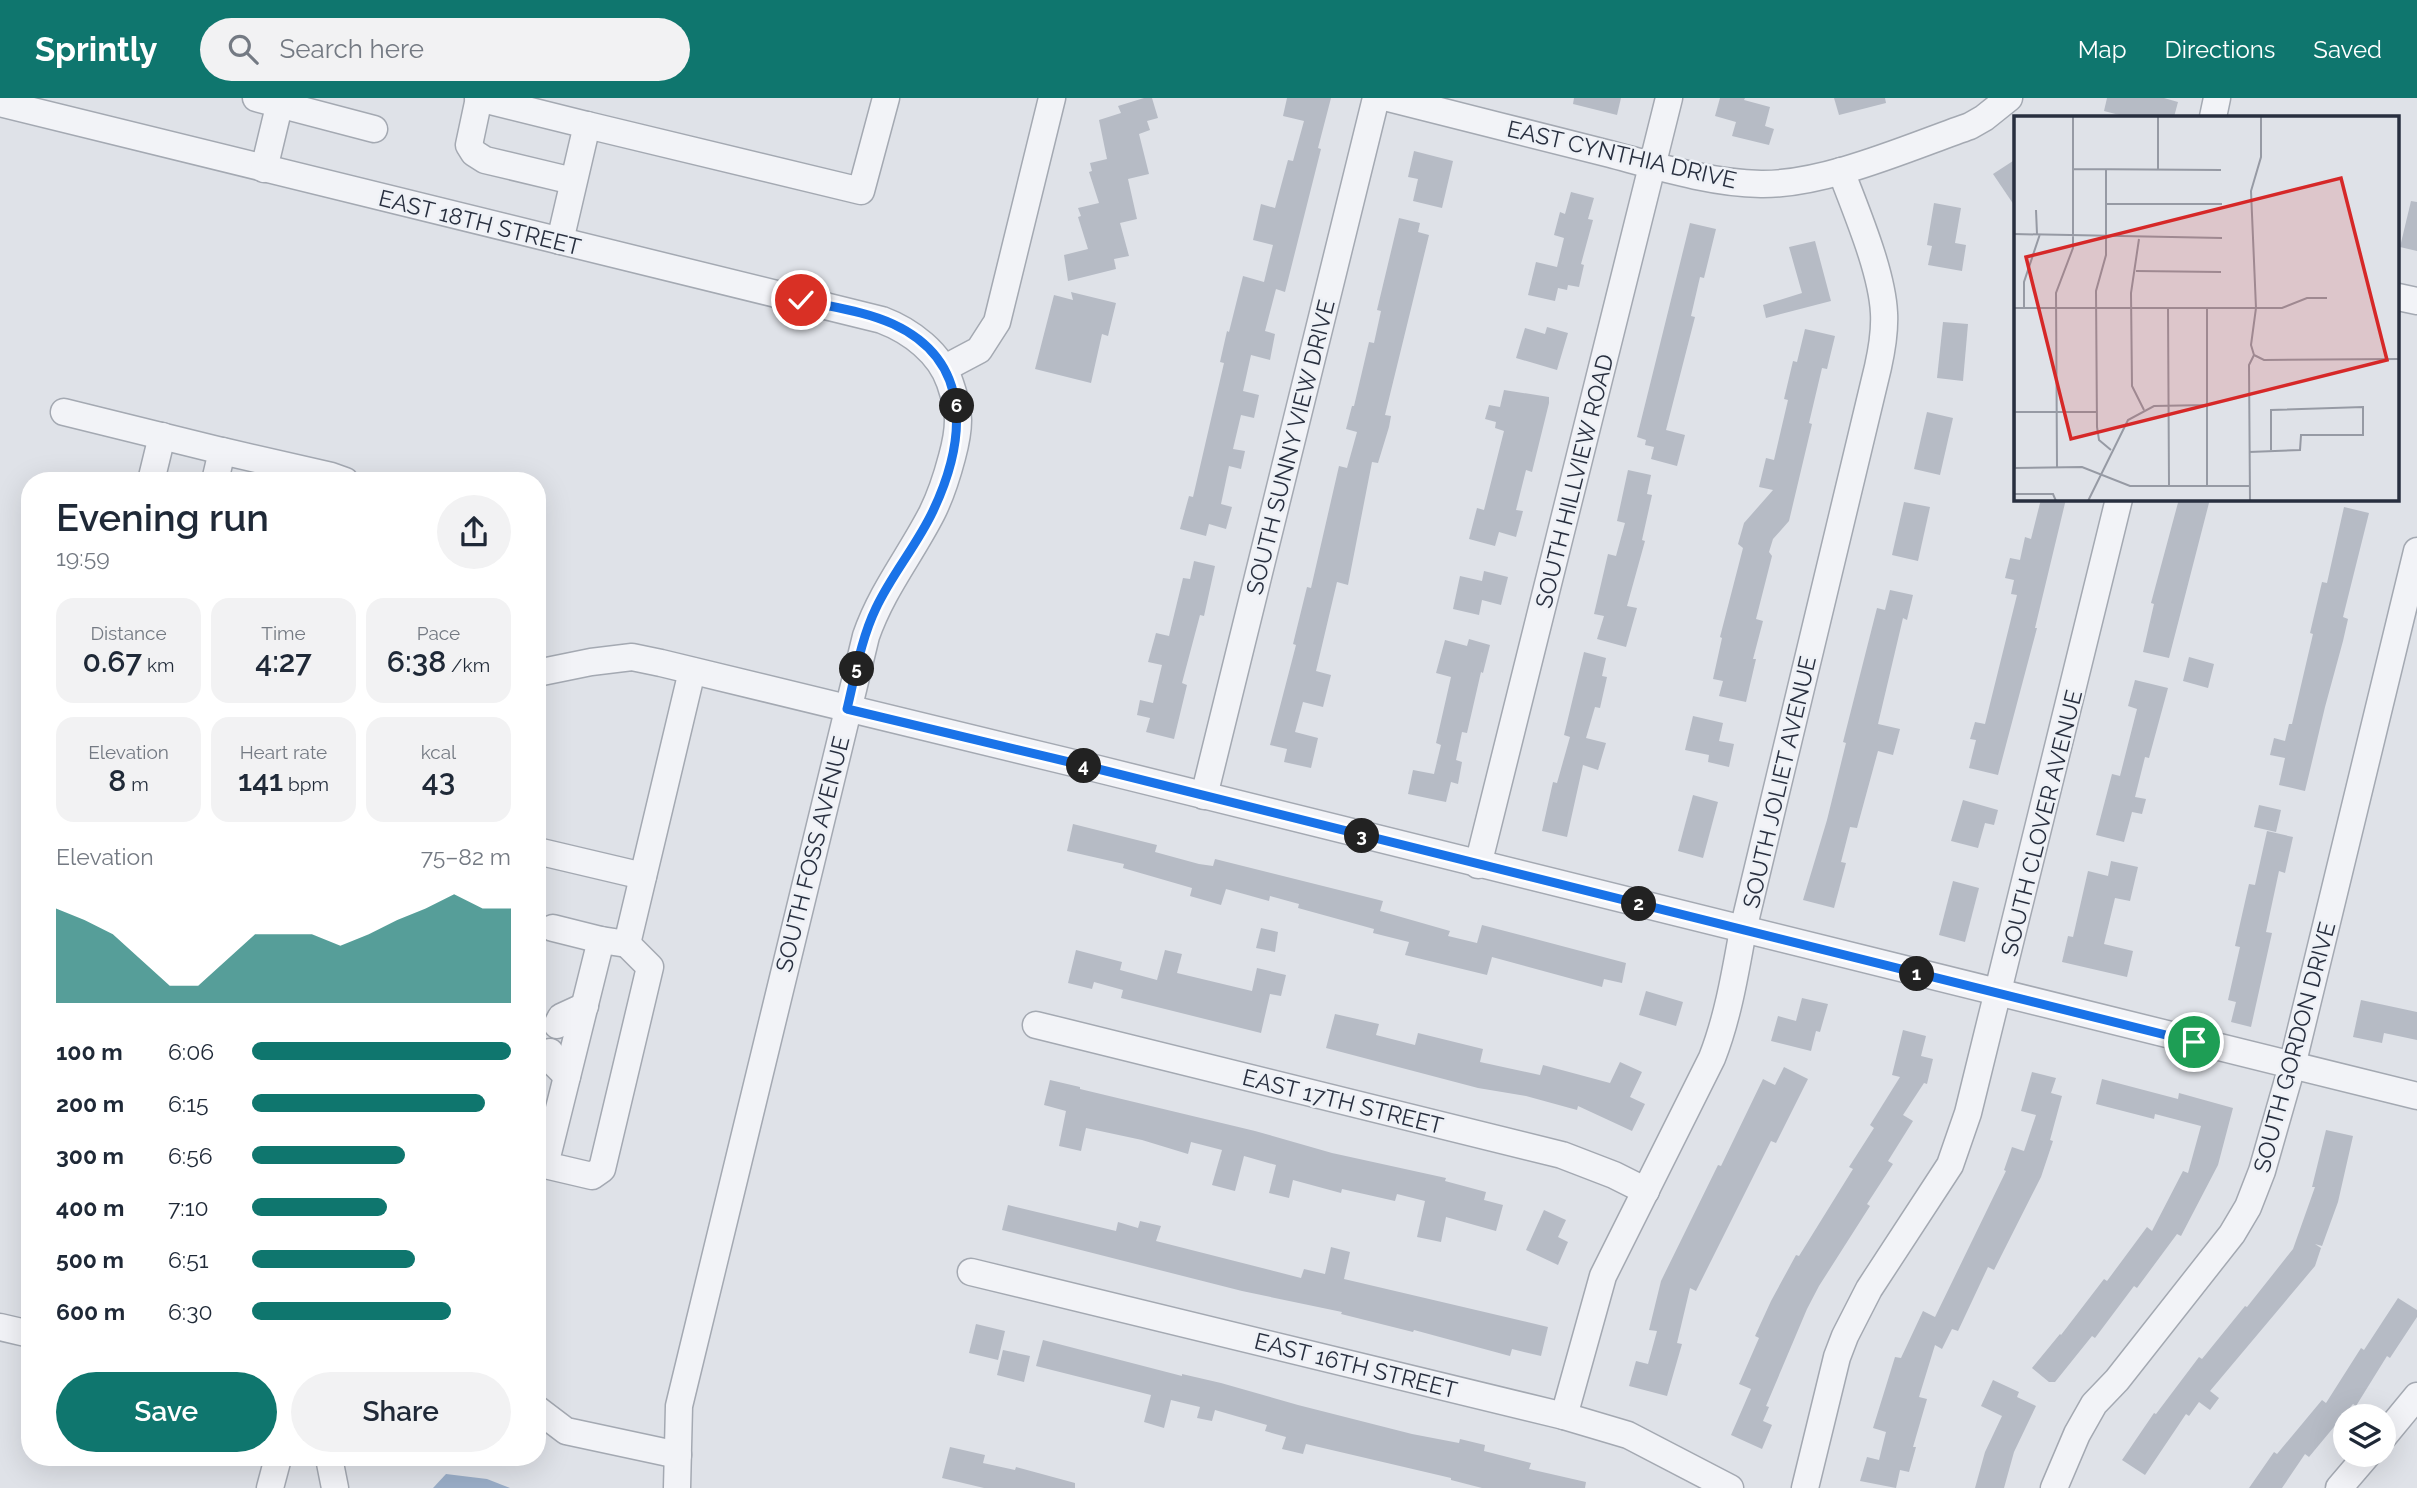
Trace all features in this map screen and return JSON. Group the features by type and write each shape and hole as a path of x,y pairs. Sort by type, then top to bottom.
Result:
{"street":[{"path":"573,181 485,160 474,153 469,145 479,98 861,191 886,98"},
{"path":"945,368 979,350 997,321 1052,98"},
{"name":"SOUTH SUNNY VIEW DRIVE","path":"1204,796 1376,98"},
{"name":"EAST CYNTHIA DRIVE","path":"1388,98 1652,165 1723,181 1762,184 1809,180 1970,126 2008,98"},
{"name":"SOUTH HILLVIEW ROAD","path":"1478,865 1669,98"},
{"path":"2213,116 2217,98"},
{"path":"264,169 272,100 374,129"},
{"name":"EAST 18TH STREET","path":"0,103 882,320 913,336 945,368"},
{"path":"560,241 587,125"},
{"name":"SOUTH JOLIET AVENUE","path":"1564,1416 1603,1276 1720,1038 1732,992 1743,930 1884,337 1883,297 1863,229 1841,171"},
{"name":"SOUTH FOSS AVENUE","path":"677,1488 679,1406 847,709 875,611 932,513 946,479 958,422 957,408 945,368"},
{"path":"64,412 308,472"},
{"path":"153,472 162,436"},
{"path":"217,472 222,451"},
{"name":"SOUTH CLOVER AVENUE","path":"1805,1488 1837,1357 1845,1336 1869,1289 1950,1164 1968,1113 2119,500"},
{"name":"SOUTH GORDON DRIVE","path":"2054,1488 2077,1434 2094,1404 2117,1380 2223,1245 2248,1208 2262,1171 2292,1066 2417,551"},
{"path":"546,671 632,657 2417,1097"},
{"path":"546,1161 585,1006 643,876 692,671"},
{"path":"546,853 643,876"},
{"path":"546,1165 593,1177 602,1169 650,967 614,942 553,928"},
{"path":"557,1025 561,1017 585,1006"},
{"name":"EAST 17TH STREET","path":"1036,1025 1562,1155 1614,1175 1646,1191"},
{"path":"550,1052 554,1063 567,1076"},
{"name":"EAST 16TH STREET","path":"971,1272 1564,1416 1628,1435 1730,1488"},
{"path":"0,1327 21,1332"},
{"path":"2396,1421 2417,1396"},
{"path":"546,1416 566,1430 678,1455"},
{"path":"270,1488 276,1466"},
{"path":"331,1466 335,1488"},
{"path":"2339,1488 2357,1467"}],"water":[{"path":"446,1474 487,1479 510,1488 433,1488"}],"building":[{"path":"1152,98 1158,118 1147,121 1150,130 1139,134 1149,174 1128,179 1137,219 1120,223 1129,256 1114,259 1116,269 1068,281 1064,255 1088,249 1078,217 1081,216 1078,208 1099,203 1089,172 1092,171 1090,163 1107,159 1099,120 1121,113 1118,106"},
{"path":"1287,98 1331,98 1285,292 1276,289 1265,331 1275,334 1270,360 1251,355 1243,391 1259,395 1254,418 1241,415 1233,449 1245,451 1241,469 1229,466 1221,504 1232,507 1226,529 1209,524 1206,536 1180,529 1189,496 1193,497 1224,363 1220,362 1227,331 1229,332 1243,276 1264,282 1273,245 1253,240 1261,204 1275,208 1288,160 1293,161 1304,121 1283,116"},
{"path":"1574,98 1621,98 1617,115 1573,104"},
{"path":"1720,98 1745,98 1744,100 1770,107 1765,126 1774,129 1769,145 1732,136 1736,122 1715,116"},
{"path":"1834,98 1885,98 1886,103 1839,115"},
{"path":"2107,98 2164,98 2178,102 2174,116 2123,116 2104,111"},
{"path":"1414,151 1453,161 1442,208 1413,201 1418,179 1408,177"},
{"path":"2014,160 2014,205 1993,174"},
{"path":"1571,192 1594,198 1588,219 1593,220 1581,264 1584,265 1579,287 1568,285 1567,290 1558,288 1555,301 1528,295 1536,262 1557,267 1564,238 1554,235 1560,212 1565,214"},
{"path":"2411,201 2417,202 2417,251 2400,247"},
{"path":"1934,203 1961,208 1955,243 1966,245 1962,271 1928,265 1932,246 1927,245"},
{"path":"1399,218 1420,223 1418,232 1429,235 1385,415 1391,416 1389,427 1378,463 1372,462 1348,585 1337,582 1316,671 1331,675 1323,707 1303,702 1295,732 1318,738 1311,768 1284,762 1287,749 1270,745 1296,645 1293,644 1307,587 1311,588 1339,466 1347,468 1357,432 1346,429 1369,342 1374,343 1381,311 1377,310"},
{"path":"1690,223 1716,229 1704,278 1700,277 1691,316 1695,317 1666,430 1685,435 1677,466 1651,459 1654,447 1645,445 1646,440 1637,437"},
{"path":"1815,241 1831,301 1766,318 1763,305 1802,293 1789,247"},
{"path":"1071,292 1116,303 1108,336 1102,334 1091,383 1035,369 1054,295 1073,300"},
{"path":"1943,322 1968,324 1963,381 1937,378"},
{"path":"1547,327 1568,333 1557,370 1516,358 1525,328 1545,334"},
{"path":"1805,329 1835,336 1827,369 1822,368 1789,521 1773,539 1769,552 1772,556 1756,619 1763,621 1746,702 1719,696 1723,681 1713,679 1722,638 1720,637 1743,548 1738,544 1744,523 1773,490 1759,487 1766,458 1774,460 1788,400 1784,399 1793,361 1797,362"},
{"path":"1504,390 1549,397 1549,403 1532,472 1526,470 1516,510 1523,511 1516,537 1499,532 1495,546 1469,539 1477,508 1484,510 1504,431 1495,428 1496,422 1485,419 1489,405 1500,407"},
{"path":"1927,412 1953,418 1940,475 1914,469"},
{"path":"1628,470 1651,475 1647,494 1652,495 1642,540 1645,541 1627,606 1637,608 1626,647 1597,639 1604,616 1594,614 1608,554 1616,556 1625,523 1617,521"},
{"path":"2041,500 2066,500 2037,628 1998,775 1969,768 1976,740 1970,739 1975,722 1985,724 2017,595 2011,594 2014,580 2005,578 2010,558 2020,560 2025,537 2031,539"},
{"path":"2179,500 2210,500 2169,658 2143,652 2154,604 2151,603"},
{"path":"1904,502 1930,507 1918,561 1892,555"},
{"path":"2344,507 2369,513 2343,617 2348,619 2343,641 2305,791 2279,785 2285,758 2270,755 2274,738 2285,741 2289,724 2292,724 2322,582 2327,583"},
{"path":"1194,561 1215,566 1204,616 1200,615 1182,683 1187,685 1174,739 1146,732 1150,718 1137,715 1140,700 1153,703 1162,665 1148,662 1156,633 1169,636 1183,578 1190,579"},
{"path":"1484,571 1508,577 1501,605 1482,600 1479,615 1453,609 1460,576 1482,581"},
{"path":"1890,590 1913,595 1907,620 1903,618 1878,724 1900,729 1893,755 1878,751 1857,828 1850,827 1841,862 1846,863 1834,908 1803,900 1827,820 1846,743 1843,742 1877,608 1885,610"},
{"path":"1469,639 1490,645 1467,733 1462,732 1456,760 1462,762 1458,784 1451,782 1446,802 1408,794 1413,770 1434,774 1441,745 1436,743 1451,677 1436,673 1445,640 1467,646"},
{"path":"1584,652 1606,658 1602,676 1607,677 1600,708 1595,707 1586,738 1606,743 1598,770 1583,765 1567,837 1542,831 1553,782 1557,783 1570,737 1564,735"},
{"path":"2189,657 2214,664 2208,688 2183,681"},
{"path":"2135,680 2168,688 2135,797 2146,799 2142,814 2132,812 2124,842 2096,835 2112,774 2120,776 2137,709 2128,706"},
{"path":"1693,716 1723,723 1719,741 1734,744 1729,767 1708,762 1709,755 1685,750"},
{"path":"1693,795 1718,802 1703,858 1678,851"},
{"path":"1963,800 1998,810 1994,825 1985,823 1978,848 1951,841"},
{"path":"2259,805 2281,810 2276,832 2254,827"},
{"path":"1073,824 1157,845 1155,852 1199,864 1213,866 1215,859 1383,901 1380,911 1450,931 1448,936 1477,943 1482,925 1626,963 1622,983 1604,979 1602,987 1492,957 1487,975 1405,955 1409,942 1373,933 1374,929 1298,908 1299,904 1270,896 1269,901 1226,889 1221,905 1190,896 1192,888 1123,868 1124,864 1067,851"},
{"path":"2267,831 2293,837 2285,873 2279,871 2266,932 2272,933 2251,1027 2231,1022 2236,1002 2228,1000 2240,947 2235,946 2249,884 2255,885"},
{"path":"2111,861 2138,867 2130,901 2115,898 2104,944 2133,951 2127,977 2062,962 2068,936 2073,937 2088,871 2108,876"},
{"path":"1953,881 1979,888 1965,942 1939,935"},
{"path":"1261,928 1278,932 1275,952 1256,948"},
{"path":"1076,950 1122,962 1120,970 1157,980 1165,950 1182,954 1177,973 1252,991 1257,968 1286,975 1281,996 1270,994 1261,1033 1121,998 1123,990 1094,982 1092,989 1068,983"},
{"path":"1646,991 1683,1002 1676,1026 1639,1015"},
{"path":"1802,998 1828,1004 1820,1032 1816,1031 1811,1051 1771,1041 1778,1016 1796,1021"},
{"path":"2361,1000 2417,1012 2417,1040 2384,1033 2382,1043 2353,1037"},
{"path":"1335,1014 1379,1024 1376,1035 1415,1045 1418,1033 1483,1049 1480,1062 1540,1075 1543,1065 1610,1083 1620,1062 1642,1072 1630,1097 1645,1104 1632,1131 1578,1106 1577,1110 1526,1096 1478,1088 1326,1048"},
{"path":"1903,1030 1926,1036 1921,1056 1933,1059 1927,1084 1924,1083 1903,1115 1913,1121 1888,1161 1893,1164 1807,1309 1766,1406 1769,1407 1763,1421 1772,1425 1762,1449 1731,1435 1751,1389 1739,1384 1759,1338 1755,1336 1796,1255 1799,1256 1853,1169 1849,1167 1874,1128 1870,1125 1900,1077 1892,1075"},
{"path":"1784,1067 1808,1079 1776,1143 1771,1141 1696,1291 1690,1288 1677,1343 1682,1344 1667,1396 1629,1386 1636,1361 1648,1364 1657,1331 1649,1330 1661,1281 1763,1079 1775,1085"},
{"path":"2032,1072 2056,1078 2051,1093 2062,1096 2050,1140 2053,1141 2041,1177 1994,1270 1988,1267 1958,1331 1952,1329 1942,1349 1935,1345 1919,1397 1927,1399 1913,1447 1916,1447 1909,1472 1900,1470 1896,1488 1860,1481 1867,1457 1879,1460 1886,1432 1873,1428 1895,1357 1901,1358 1923,1311 1935,1317 2006,1171 2004,1170 2012,1147 2024,1151 2036,1115 2021,1111"},
{"path":"2102,1079 2178,1099 2179,1093 2233,1108 2218,1165 2181,1236 2177,1234 2095,1338 2092,1336 2055,1382 2049,1382 2032,1368 2104,1279 2107,1281 2147,1227 2152,1231 2183,1171 2188,1173 2201,1126 2155,1114 2154,1119 2096,1104"},
{"path":"1050,1080 1332,1153 1446,1178 1445,1181 1486,1192 1484,1200 1503,1205 1496,1231 1446,1217 1441,1242 1417,1237 1425,1201 1397,1194 1395,1201 1342,1189 1341,1193 1293,1180 1289,1198 1269,1193 1276,1165 1244,1156 1235,1191 1212,1185 1222,1150 1191,1142 1188,1154 1142,1140 1086,1128 1081,1151 1059,1146 1066,1111 1044,1105"},
{"path":"2326,1130 2353,1136 2338,1202 2322,1246 2315,1244 2321,1248 2315,1266 2210,1391 2219,1398 2210,1410 2199,1402 2189,1416 2186,1414 2145,1475 2122,1460 2154,1413 2156,1414 2199,1357 2202,1359 2293,1249 2315,1187 2312,1187"},
{"path":"1008,1205 1116,1231 1118,1222 1138,1228 1140,1221 1161,1226 1156,1241 1301,1278 1304,1269 1325,1274 1331,1247 1350,1252 1344,1279 1548,1327 1541,1356 1512,1349 1510,1356 1341,1314 1342,1312 1242,1291 1002,1230"},
{"path":"1544,1210 1566,1220 1558,1237 1568,1242 1558,1265 1526,1250"},
{"path":"2398,1298 2417,1310 2417,1317 2390,1358 2387,1356 2357,1404 2333,1404 2333,1428 2309,1457 2305,1454 2282,1488 2249,1488 2274,1452 2277,1454 2322,1400 2326,1403 2361,1348 2364,1350"},
{"path":"976,1324 1005,1331 998,1360 969,1353"},
{"path":"1043,1340 1182,1376 1221,1383 1412,1434 1459,1443 1460,1439 1485,1445 1484,1451 1531,1463 1529,1469 1586,1482 1585,1488 1482,1488 1451,1478 1306,1444 1303,1454 1282,1449 1286,1437 1265,1431 1267,1425 1215,1410 1212,1421 1197,1418 1200,1407 1171,1400 1164,1428 1144,1422 1151,1395 1036,1366"},
{"path":"1003,1350 1030,1356 1024,1382 997,1375"},
{"path":"1993,1380 2019,1392 2017,1397 2036,1406 2014,1452 2004,1488 1975,1488 1985,1452 2002,1416 1981,1406"},
{"path":"950,1447 985,1455 983,1463 1015,1470 1016,1467 1075,1483 1075,1488 984,1488 942,1478"}],"route":[{"path":"801,300 882,320 913,336 945,368 957,408 958,422 946,479 932,513 887,586 875,611 847,709 2194,1042"}]}
